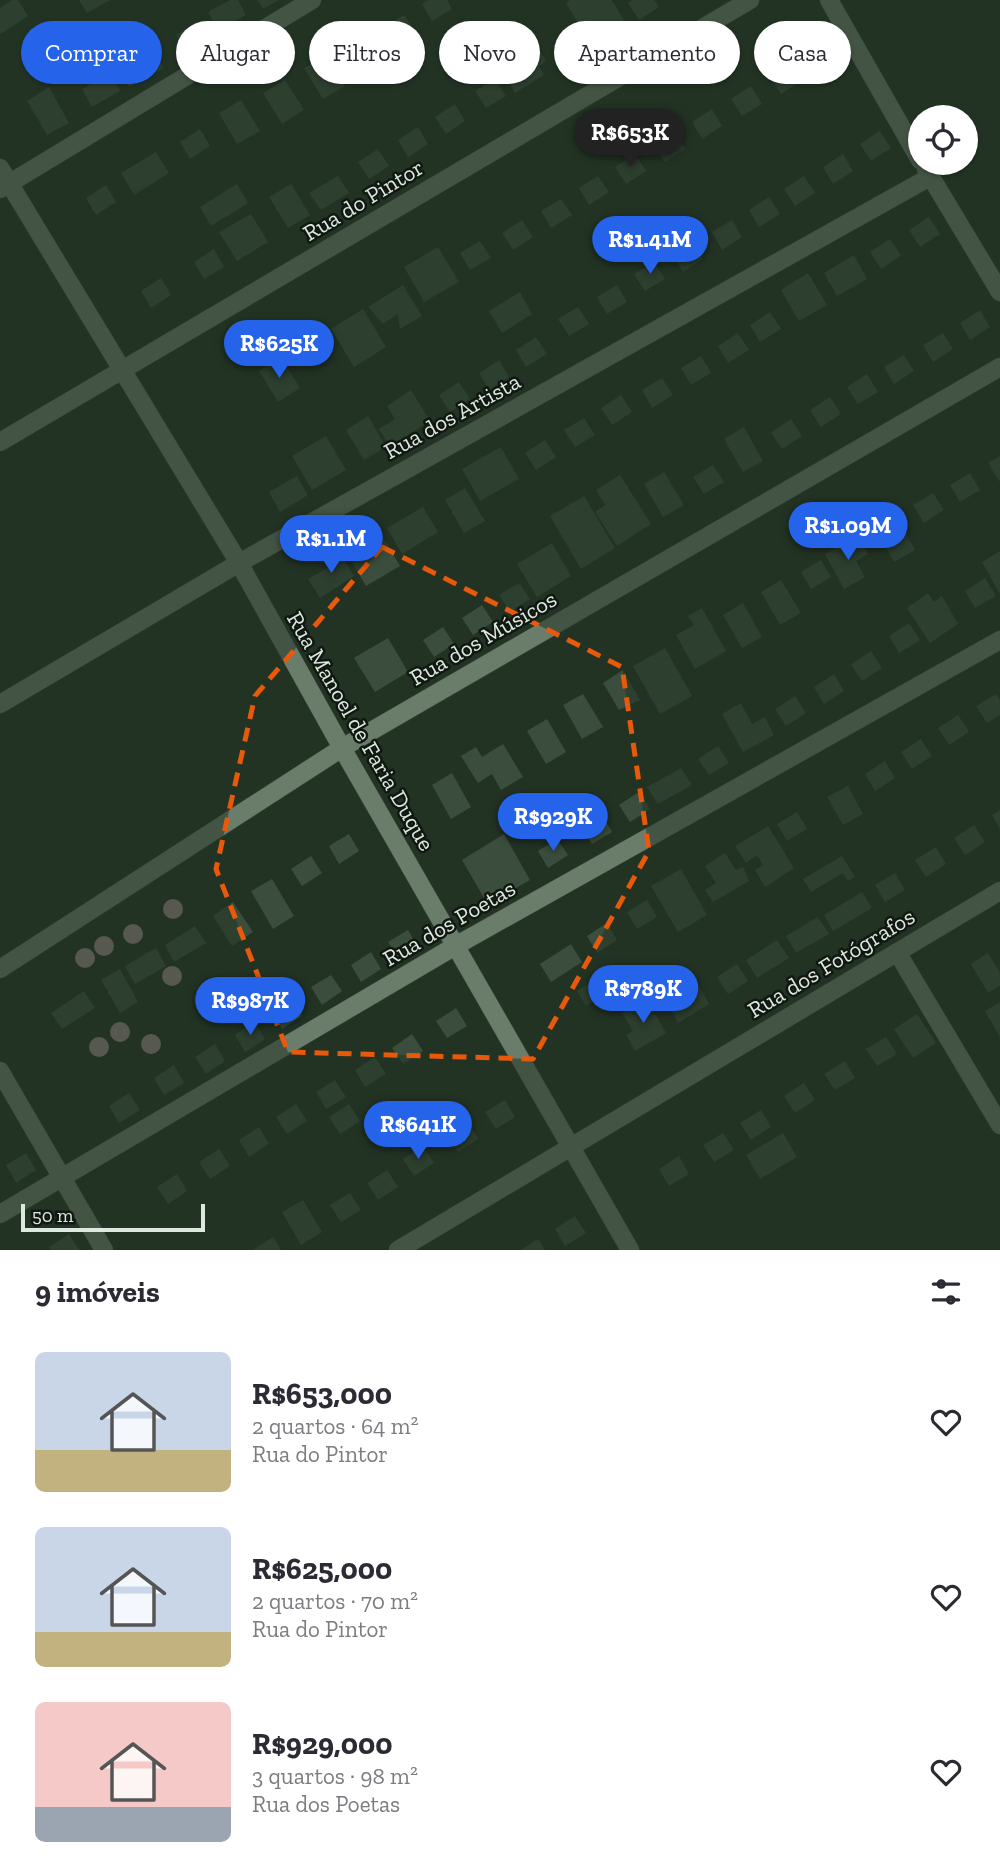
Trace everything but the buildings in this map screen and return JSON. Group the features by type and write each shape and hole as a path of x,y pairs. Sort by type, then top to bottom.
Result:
{"street":[{"path":"3,180 312,0"},
{"name":"Rua do Pintor","path":"0,442 750,0"},
{"path":"829,0 908,138"},
{"name":"Rua dos Artista","path":"0,704 908,175"},
{"path":"929,175 1000,292"},
{"name":"Rua Manoel de Faria Duque","path":"3,180 239,563 630,1250"},
{"name":"Rua dos Músicos","path":"0,969 342,748 1000,367"},
{"name":"Rua dos Poetas","path":"0,1214 457,946 1000,640"},
{"name":"Rua dos Fotógrafos","path":"398,1250 1000,891"},
{"path":"897,952 1000,1125"},
{"path":"0,1072 104,1250"}],"highlighted area":[{"path":"382,547 622,667 649,851 533,1059 288,1052 216,869 255,696"}]}
